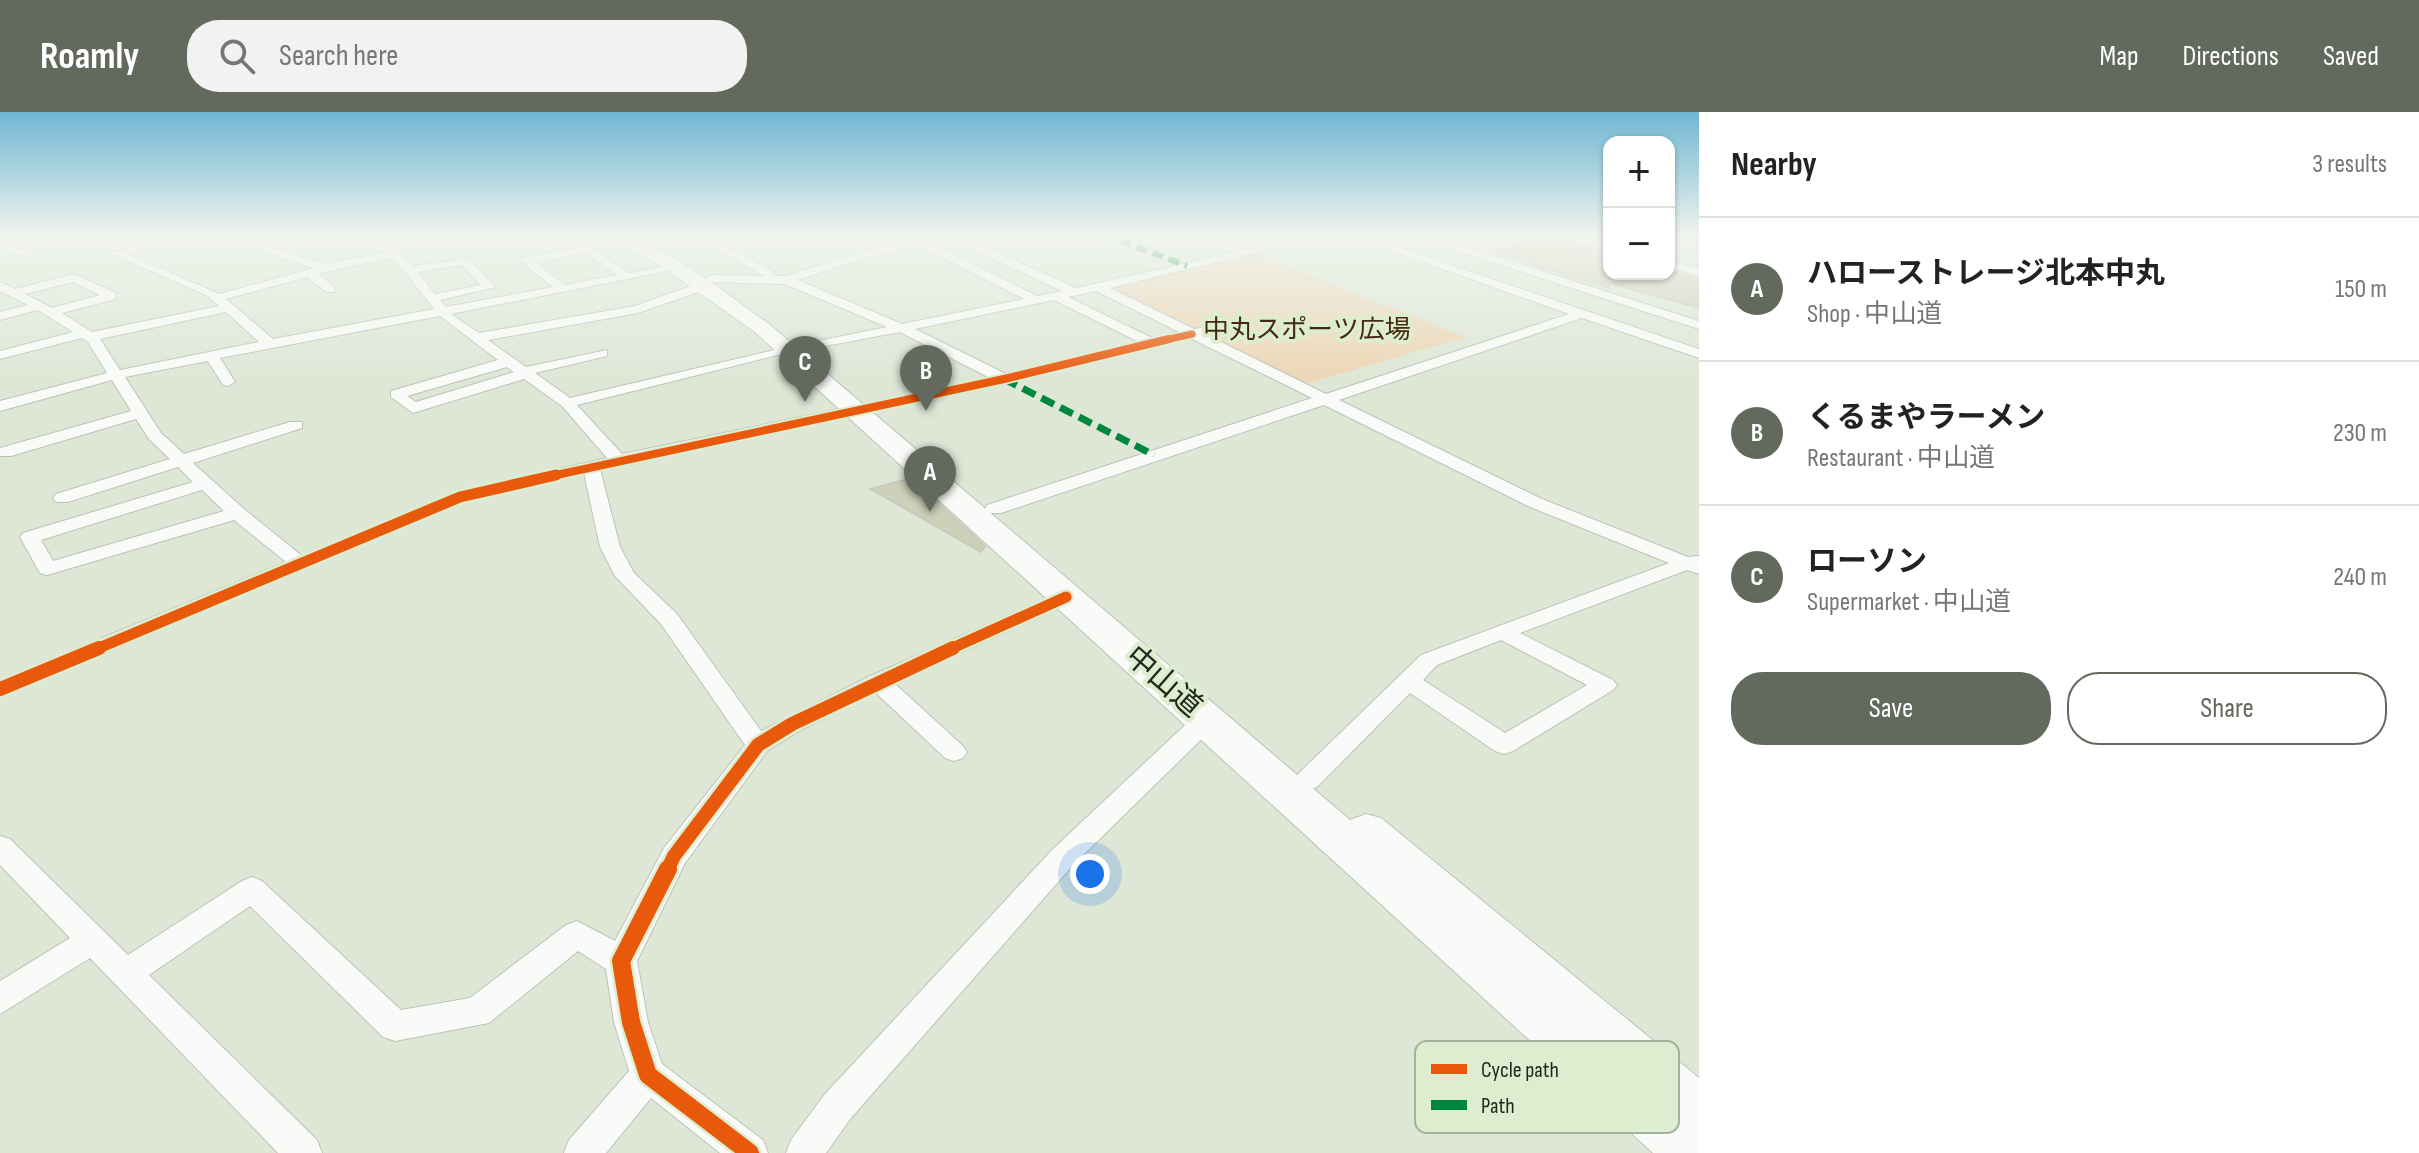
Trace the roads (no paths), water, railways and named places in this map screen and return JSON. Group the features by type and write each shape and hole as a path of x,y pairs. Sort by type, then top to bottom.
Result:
{"highway":[{"name":"中山道","path":"710,284 759,312 796,350 864,408 994,509 1614,1041"},
{"name":"中山道","path":"864,408 1066,597 1569,1041"},
{"name":"中山道","path":"1679,1096 1699,1113"},
{"name":"中山道","path":"1673,1133 1695,1153"}],"street":[{"path":"13,293 51,284"},
{"path":"0,316 112,296 86,284"},
{"path":"190,284 210,292 270,344"},
{"path":"217,298 270,284"},
{"path":"323,284 330,289"},
{"path":"422,284 447,317 567,403 618,460"},
{"path":"433,298 490,287 487,284"},
{"path":"561,284 584,299"},
{"path":"475,338 584,299 614,284"},
{"path":"0,406 115,375 444,311 584,299 638,309 703,284"},
{"path":"794,284 904,329 1004,379"},
{"path":"1003,284 1036,300"},
{"path":"1057,284 1075,292"},
{"path":"567,403 796,350 1112,284"},
{"path":"1493,284 1699,354"},
{"path":"1570,284 1699,325"},
{"path":"0,286 86,335 155,436 204,484 300,564"},
{"path":"1098,287 1199,332 1321,398 1536,503 1696,564"},
{"path":"1056,296 1152,343"},
{"path":"0,355 229,308"},
{"path":"994,509 1321,398 1582,314"},
{"path":"0,689 460,497 618,460 1004,379 1199,332"},
{"path":"507,362 396,394 413,408 522,373 602,353"},
{"path":"212,356 228,382"},
{"path":"5,452 140,413"},
{"path":"62,498 296,425"},
{"path":"591,466 610,547 625,576 669,619 758,745"},
{"path":"204,484 30,537 47,569 237,513"},
{"path":"1308,780 1429,660 1696,564"},
{"path":"750,1153 648,1075 631,1022 621,961 674,856 758,745 792,724 878,681 1066,597"},
{"path":"1408,681 1504,745 1605,685 1502,632"},
{"path":"878,681 954,752"},
{"path":"804,1153 838,1106 1064,856 1207,719"},
{"path":"0,847 304,1153"},
{"path":"126,973 252,889 395,1026 477,1012 577,934 621,961"},
{"path":"0,999 94,939"},
{"path":"582,1153 648,1075"}],"place":[{"name":"ローソン","path":"805,402"},
{"name":"くるまやラーメン","path":"926,411"},
{"name":"ハローストレージ北本中丸","path":"930,512"}],"park label":[{"name":"中丸スポーツ広場","path":"1307,329"}]}
